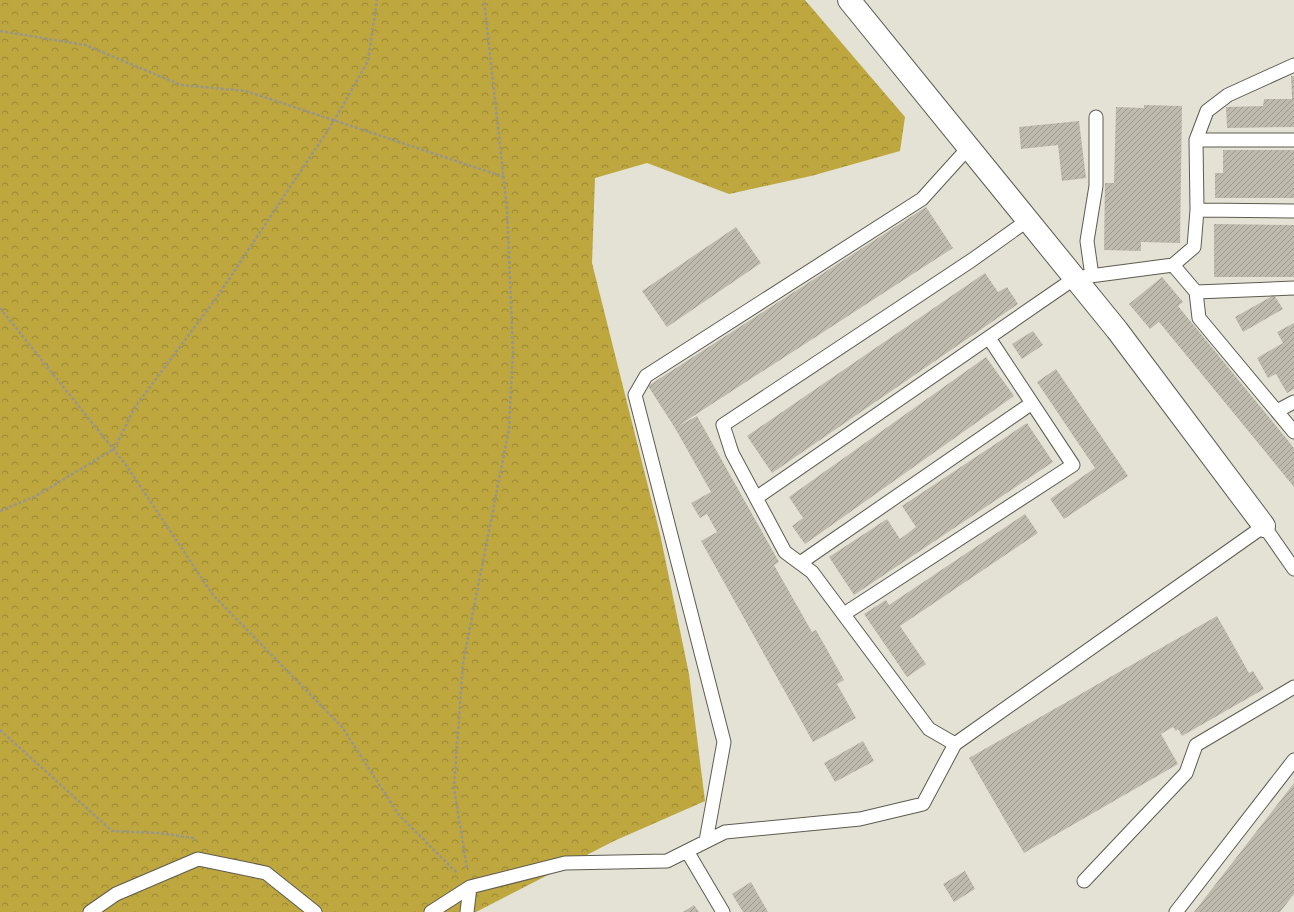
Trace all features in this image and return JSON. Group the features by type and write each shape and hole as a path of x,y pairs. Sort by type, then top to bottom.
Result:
{"street":[{"path":"849,0 1028,220 1084,277 1264,526"}],"lane":[{"path":"756,498 989,338 1084,277 1173,265 1194,247 1197,210 1196,140 1207,111 1228,95 1294,65"},
{"path":"1084,277 1087,241 1096,186 1096,117"},
{"path":"1196,140 1294,140"},
{"path":"706,841 724,742 635,395 646,376 922,199 968,147"},
{"path":"1197,210 1294,211"},
{"path":"955,744 929,729 812,572 785,552 732,453 723,425 972,260 1028,220"},
{"path":"1173,265 1196,292 1199,318 1294,432"},
{"path":"1196,292 1294,288"},
{"path":"844,614 1073,466 989,338"},
{"path":"1277,411 1294,402"},
{"path":"800,563 1032,403"},
{"path":"431,912 470,887 565,863 667,861 725,832 860,819 923,804 955,744 1264,526 1293,565"},
{"path":"1084,881 1186,773 1196,745 1294,687"},
{"path":"1176,912 1294,760"},
{"path":"687,851 723,912"},
{"path":"90,912 116,894 198,859 266,873 315,912"},
{"path":"467,912 470,887"}],"path":[{"path":"0,511 36,496 114,449 135,407 217,297 334,121 368,61 377,0"},
{"path":"470,887 454,788 463,663 509,429 513,351 507,209 484,0"},
{"path":"0,31 85,46 181,85 246,91 504,177"},
{"path":"0,308 114,449 213,595 342,727 399,815 470,887"},
{"path":"0,730 112,831 158,833 193,838 222,864"}],"green space":[{"path":"0,0 805,0 905,117 900,151 811,176 729,194 647,163 595,178 592,263 660,534 689,674 705,801 614,841 476,912 0,912"}],"building":[{"path":"1291,76 1294,76 1294,127 1227,128 1226,107 1263,106 1264,99 1292,99"},
{"path":"1144,105 1182,106 1180,243 1141,242 1141,251 1104,250 1105,183 1114,183 1116,107 1144,108"},
{"path":"1079,121 1086,178 1062,181 1058,145 1021,149 1019,127"},
{"path":"1223,150 1294,150 1294,198 1215,198 1215,173 1223,173"},
{"path":"926,207 953,248 678,426 697,416 779,562 774,565 812,632 816,630 844,680 837,684 856,718 813,742 701,541 717,532 707,514 700,518 691,503 711,492 675,428 648,386"},
{"path":"1214,224 1294,225 1294,277 1214,277"},
{"path":"736,227 761,263 667,327 642,291"},
{"path":"985,273 998,292 1007,287 1018,304 772,473 747,436"},
{"path":"1162,277 1183,302 1178,306 1294,448 1294,487 1159,322 1150,329 1129,304"},
{"path":"1274,295 1283,309 1243,332 1235,317"},
{"path":"1294,323 1294,389 1287,393 1276,374 1268,378 1257,358 1283,343 1277,332"},
{"path":"1033,331 1043,345 1022,359 1012,344"},
{"path":"986,357 1014,396 805,544 792,526 803,518 789,497"},
{"path":"1056,369 1128,476 1064,519 1050,499 1095,468 1037,382"},
{"path":"1027,423 1053,462 854,595 829,557 887,519 900,539 916,527 902,506"},
{"path":"1025,514 1038,533 900,626 926,664 907,677 864,614 886,600 889,605"},
{"path":"1217,616 1249,673 1253,671 1264,689 1182,736 1178,729 1176,731 1173,727 1161,734 1178,764 1024,853 969,758"},
{"path":"863,741 874,761 835,782 824,763"},
{"path":"1294,783 1294,894 1280,912 1194,912"},
{"path":"965,871 975,889 954,902 943,884"},
{"path":"751,882 768,912 743,912 732,894"},
{"path":"694,905 699,912 683,912"}]}
